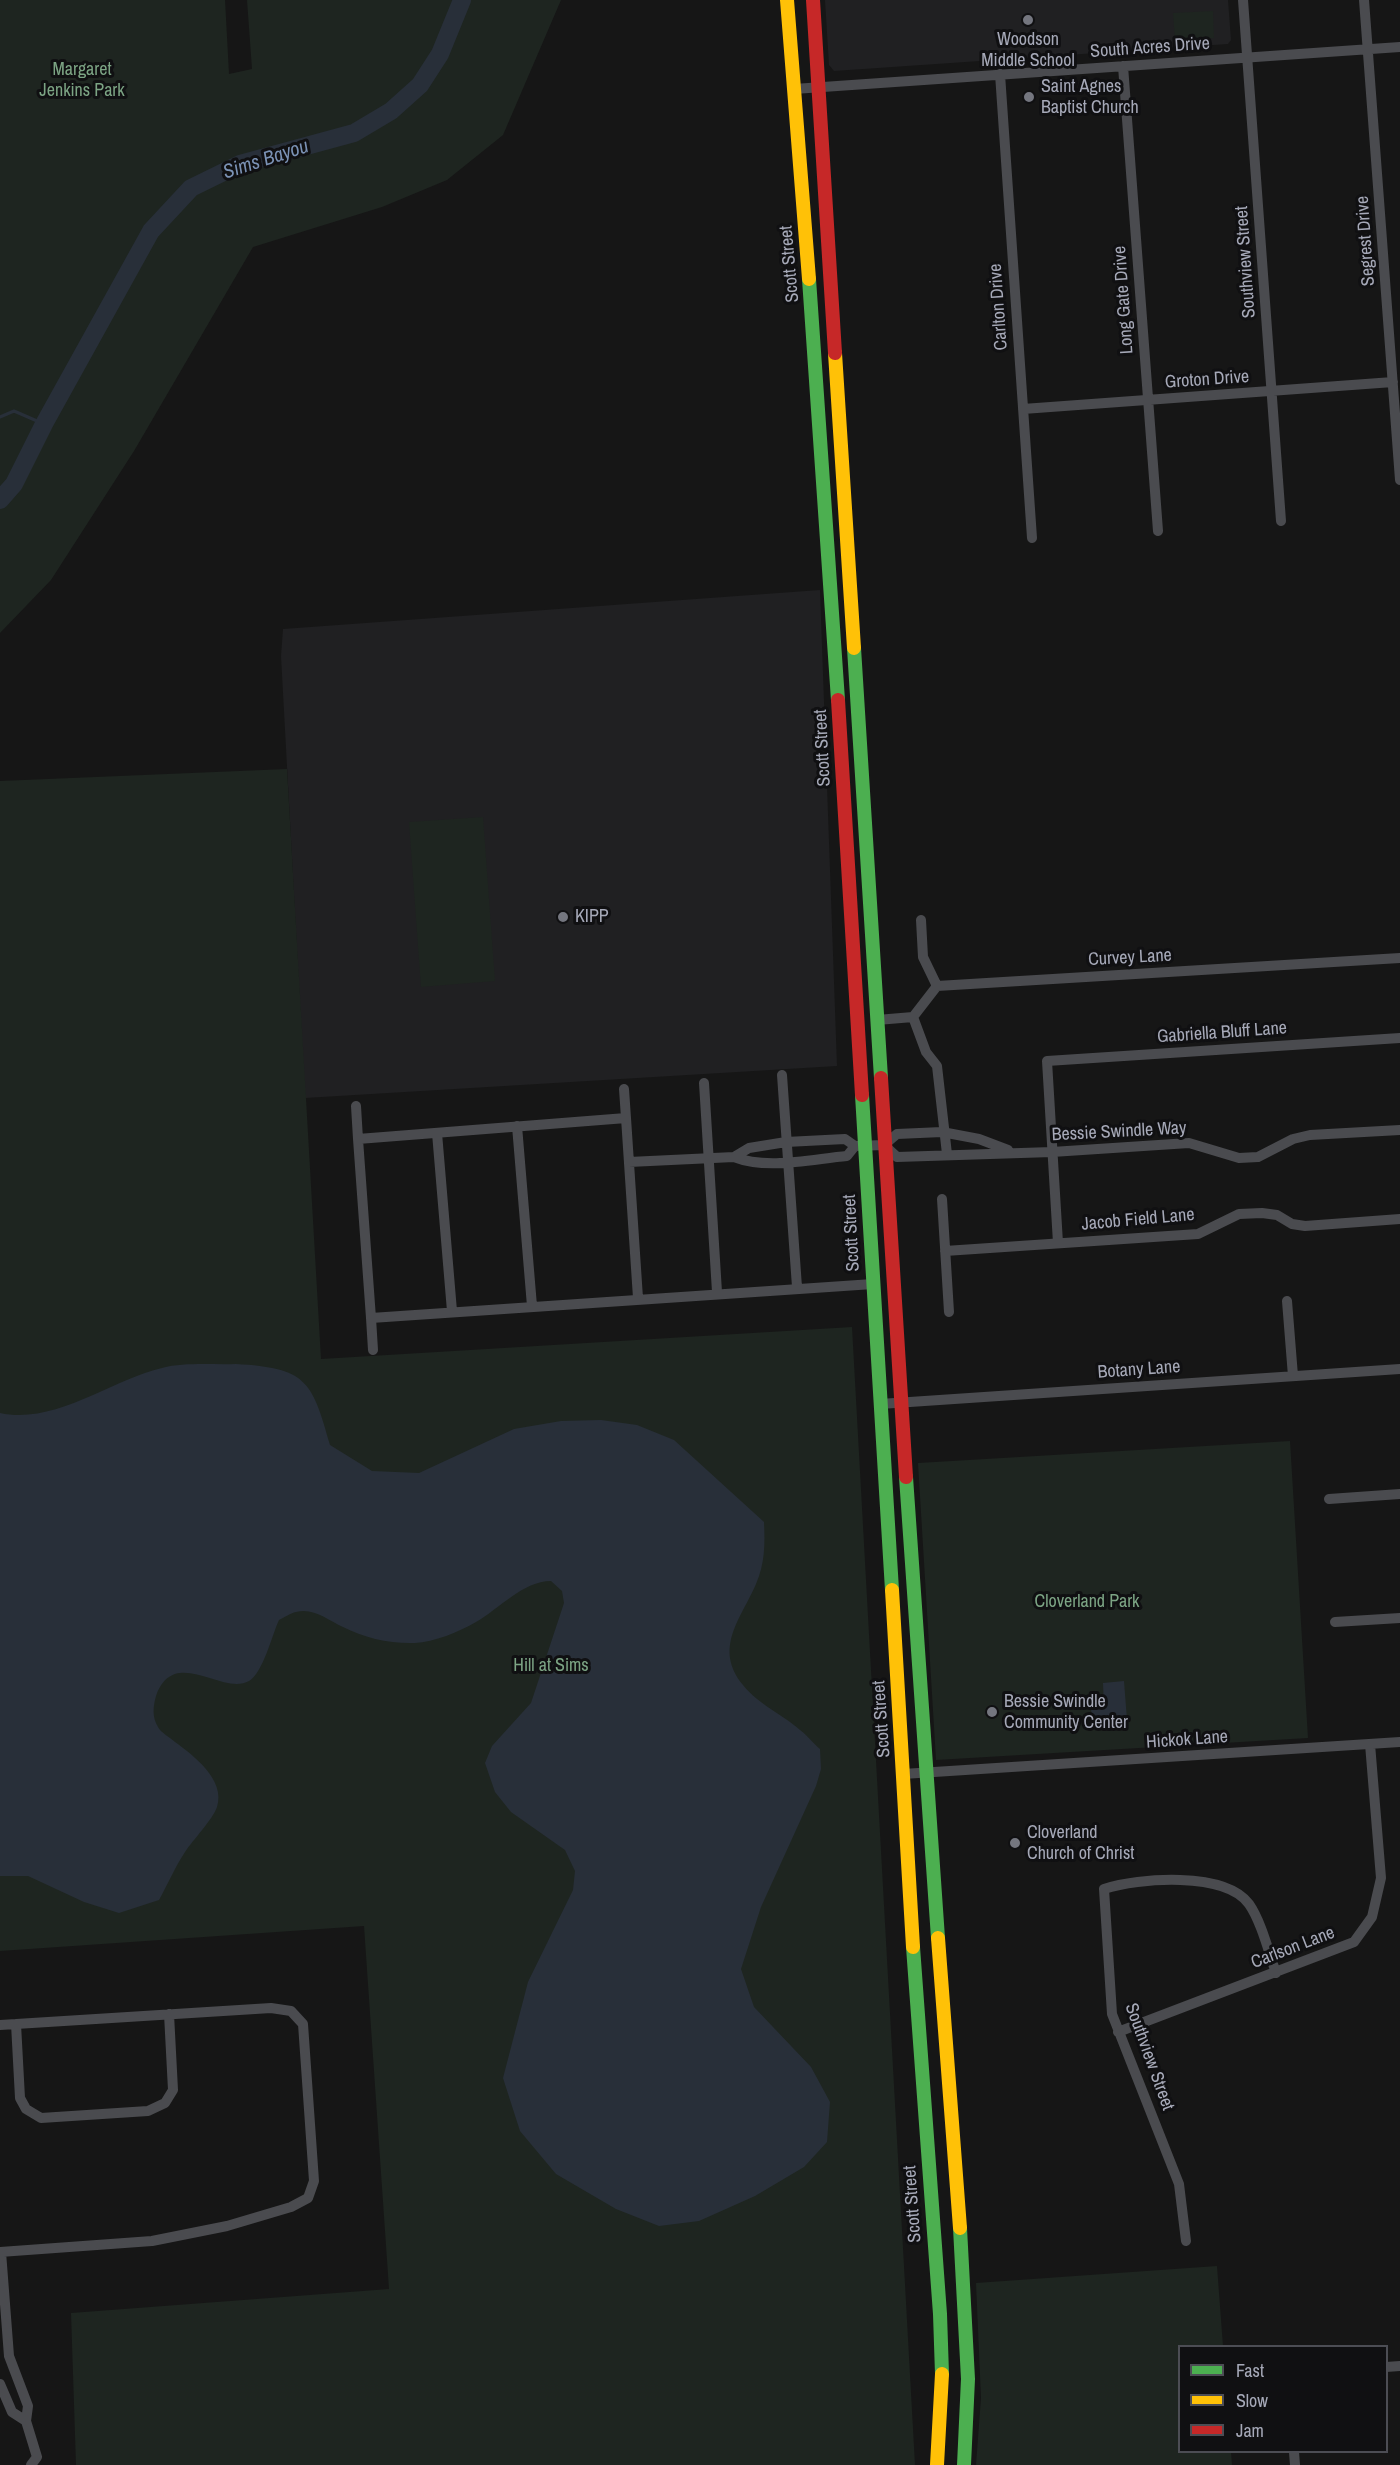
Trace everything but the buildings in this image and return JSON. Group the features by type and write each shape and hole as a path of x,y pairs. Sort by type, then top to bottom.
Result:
{"main road":[{"name":"Scott Street","path":"787,0 822,442 852,922 860,1146 873,1284 903,1774 905,1843 942,2372 937,2465"},
{"name":"Scott Street","path":"813,0 925,1773 960,2242 968,2379 964,2465"},
{"path":"822,442 842,439"},
{"path":"841,754 861,753"},
{"path":"852,922 872,921"},
{"path":"892,1588 914,1586"},
{"path":"934,2243 960,2242"}],"street":[{"name":"Southview Street","path":"1243,0 1281,521"},
{"name":"Segrest Drive","path":"1364,0 1400,480"},
{"name":"South Acres Drive","path":"794,89 1400,47"},
{"name":"Long Gate Drive","path":"1124,66 1158,531"},
{"name":"Carlton Drive","path":"1000,74 1032,538"},
{"name":"Groton Drive","path":"1023,409 1393,382"},
{"path":"877,1020 913,1017 937,986 928,972 923,957 921,920"},
{"name":"Curvey Lane","path":"937,986 1400,958"},
{"path":"913,1017 926,1052 937,1066 942,1132 947,1154"},
{"name":"Gabriella Bluff Lane","path":"1052,1152 1047,1061 1400,1038"},
{"path":"782,1075 797,1287"},
{"path":"704,1083 717,1292"},
{"path":"624,1089 638,1299"},
{"path":"356,1106 373,1350"},
{"path":"358,1139 626,1118"},
{"path":"517,1126 531,1306"},
{"name":"Bessie Swindle Way","path":"884,1145 897,1157 1052,1152 1189,1143 1239,1158 1258,1157 1293,1139 1310,1135 1400,1130"},
{"name":"Bessie Swindle Way","path":"860,1146 884,1145 897,1134 942,1132 979,1139 1013,1152"},
{"path":"437,1133 452,1311"},
{"path":"629,1162 734,1157 750,1163 817,1159 847,1156 860,1146 845,1139 786,1142 749,1148 734,1157"},
{"path":"815,1141 817,1159"},
{"path":"1052,1152 1058,1243"},
{"path":"942,1199 949,1312"},
{"name":"Jacob Field Lane","path":"945,1251 1198,1234 1239,1214 1277,1215 1292,1224 1305,1226 1400,1219"},
{"path":"370,1317 717,1292 873,1284"},
{"path":"1287,1301 1293,1376"},
{"name":"Botany Lane","path":"880,1404 1400,1369"},
{"path":"1329,1499 1400,1494"},
{"path":"1335,1622 1400,1618"},
{"name":"Hickok Lane","path":"903,1774 1400,1742"},
{"name":"Carlson Lane","path":"1118,2032 1354,1942 1372,1917 1381,1878 1370,1744"},
{"name":"Southview Street","path":"1186,2241 1179,2184 1112,2014 1104,1889 1118,1884 1198,1880 1222,1886 1248,1903 1276,1973"},
{"path":"0,2025 271,2008 291,2011 303,2025 315,2181 308,2198 291,2207 227,2226 152,2241 1,2252 3,2331 9,2356 28,2406 26,2421 37,2457 31,2465"},
{"path":"16,2024 20,2098 26,2109 41,2118 148,2111 165,2103 173,2090 169,2014"},
{"path":"0,2384 12,2412 26,2421"}],"shaded area":[{"name":"Woodson Middle School","path":"825,0 1228,0 1231,40 1228,44 834,71 829,65"},
{"name":"KIPP","path":"820,590 837,1066 305,1098 281,656 283,629"},
{"path":"236,1364 278,1369 292,1374 311,1392 318,1405 330,1445 372,1471 419,1473 514,1429 561,1421 601,1420 637,1425 674,1440 764,1522 763,1561 756,1584 737,1622 730,1646 730,1659 734,1671 749,1692 793,1724 820,1749 821,1769 816,1786 761,1907 741,1969 754,2007 811,2067 830,2102 827,2142 804,2167 755,2196 699,2221 659,2226 616,2209 556,2174 520,2131 503,2078 528,1982 573,1890 575,1871 565,1850 511,1812 495,1792 485,1763 492,1746 531,1703 564,1603 562,1591 551,1581 541,1582 521,1591 485,1617 462,1629 438,1639 422,1642 378,1640 351,1631 308,1611 294,1613 279,1620 263,1662 249,1681 238,1684 186,1673 174,1674 164,1681 154,1704 156,1723 161,1731 206,1769 217,1787 219,1797 215,1812 181,1858 159,1900 119,1913 84,1902 28,1876 0,1876 0,1413 21,1415 41,1413 82,1400 143,1374 171,1366"},
{"path":"1124,1681 1127,1720 1092,1722 1091,1708 1104,1707 1103,1683"}],"green space":[{"name":"Margaret Jenkins Park","path":"0,0 225,0 229,74 252,69 247,0 561,0 503,135 447,180 382,207 253,247 134,451 51,580 0,633"},
{"path":"1213,11 1214,38 1175,41 1173,13"},
{"name":"Hill at Sims","path":"287,769 321,1359 852,1327 915,2465 76,2465 71,2313 389,2289 364,1926 0,1951 0,781"},
{"path":"483,817 495,981 421,987 409,822"},
{"name":"Cloverland Park","path":"1290,1441 1308,1738 936,1760 918,1463"},
{"path":"1217,2266 1223,2345 1178,2345 1178,2453 1231,2453 1232,2465 976,2465 981,2398 976,2283"}],"waterway":[{"name":"Sims Bayou","path":"0,500 14,484 44,424 151,231 191,188 240,164 354,133 391,111 420,85 440,54 462,0"},
{"path":"0,417 14,411 44,424"}],"traffic: fast":[{"path":"809,279 838,700"},
{"path":"854,648 881,1078"},
{"path":"862,1095 892,1590"},
{"path":"906,1477 938,1938"},
{"path":"913,1947 940,2314 942,2374"},
{"path":"960,2228 968,2379 964,2465"}],"traffic: slow":[{"path":"787,0 809,279"},
{"path":"835,353 854,648"},
{"path":"892,1590 913,1947"},
{"path":"938,1938 960,2228"},
{"path":"937,2465 942,2374"}],"traffic: jam":[{"path":"813,0 835,353"},
{"path":"838,700 862,1095"},
{"path":"881,1078 906,1477"}],"place":[{"name":"Woodson Middle School","path":"1028,20"},
{"name":"Saint Agnes Baptist Church","path":"1029,97"},
{"name":"KIPP","path":"563,917"},
{"name":"Bessie Swindle Community Center","path":"992,1712"},
{"name":"Cloverland Church of Christ","path":"1015,1843"}]}
